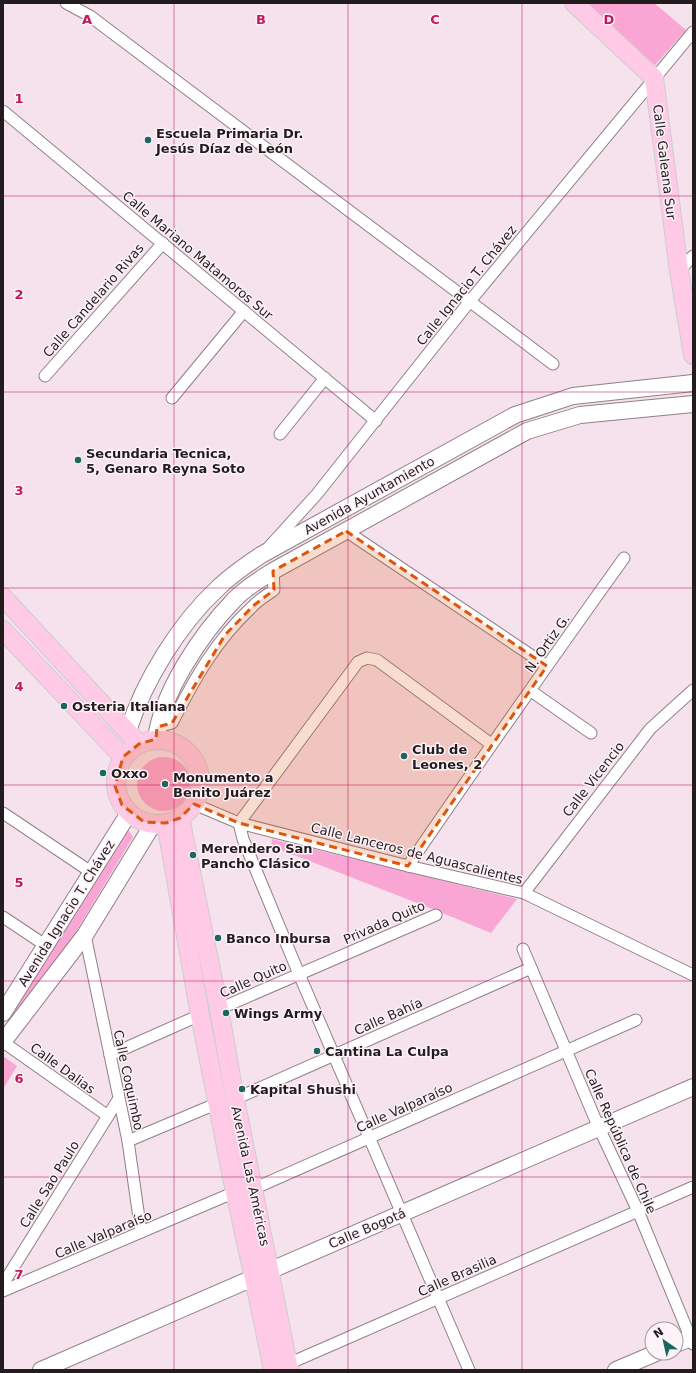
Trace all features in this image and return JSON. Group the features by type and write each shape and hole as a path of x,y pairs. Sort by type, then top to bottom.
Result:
{"main road":[{"path":"574,3 654,78"},
{"name":"Calle Galeana Sur","path":"654,78 679,271 693,355"},
{"name":"Avenida Ayuntamiento","path":"693,383 573,396 515,414 261,554 218,587 192,614 168,649 132,717 145,735 161,714 176,680 210,627 234,600 251,585 273,570 527,430 580,415 693,404"},
{"path":"3,597 145,735 166,740 180,746 192,756 197,764 200,774 198,794 194,804 188,812 166,822 140,820 129,813 122,805 115,786 117,771 123,757 145,735"},
{"path":"3,630 123,757"},
{"name":"Avenida Ignacio T. Chávez","path":"3,1013 129,813"},
{"name":"Avenida Ignacio T. Chávez","path":"3,1042 85,935 166,822"},
{"name":"Avenida Las Américas","path":"166,822 219,1009 235,1192 262,1274"},
{"name":"Avenida Las Américas","path":"166,822 200,1016 253,1189 262,1274 277,1368"},
{"name":"Calle Bogotá","path":"41,1370 693,1087"},
{"path":"616,1370 644,1358"}],"street":[{"path":"66,3 90,16 553,364"},
{"name":"Calle Ignacio T. Chávez","path":"261,554 317,494 470,301 693,32"},
{"name":"Calle Mariano Matamoros Sur","path":"3,111 376,421"},
{"name":"Calle Candelario Rivas","path":"45,376 162,243"},
{"path":"679,271 693,256"},
{"path":"172,398 244,311"},
{"path":"280,434 325,378"},
{"path":"346,531 547,666"},
{"name":"N. Ortiz G.","path":"408,866 491,744 624,558"},
{"path":"469,1370 299,974 243,839 239,823 358,662 367,658 377,660 491,744"},
{"path":"531,690 591,733"},
{"name":"Calle Vicencio","path":"524,893 650,729 693,690"},
{"name":"Calle Lanceros de Aguascalientes","path":"194,804 239,823 408,866 524,893 693,975"},
{"path":"3,813 91,872"},
{"name":"Privada Quito","path":"299,974 436,915"},
{"path":"3,917 45,946"},
{"name":"Calle Coquimbo","path":"85,935 118,1100 128,1141 141,1232"},
{"name":"Calle República de Chile","path":"523,949 599,1128 638,1211 688,1341"},
{"name":"Calle Bahía","path":"128,1141 227,1101 531,968"},
{"name":"Calle Quito","path":"219,1009 299,974"},
{"path":"110,1055 200,1016"},
{"name":"Calle Valparaíso","path":"253,1189 636,1020"},
{"name":"Calle Dalias","path":"3,1042 108,1116"},
{"name":"Calle Sao Paulo","path":"3,1284 118,1100"},
{"name":"Calle Brasilia","path":"277,1368 693,1187"},
{"name":"Calle Valparaíso","path":"3,1292 235,1192"}],"highlighted area":[{"path":"346,531 547,666 408,866 239,823 194,804 180,818 166,823 144,822 122,805 115,786 123,757 139,744 156,739 157,727 172,723 225,635 253,606 274,590 273,571"}],"shaded area":[{"path":"583,3 654,3 686,30 655,65"},
{"path":"164,757 174,759 183,765 189,774 191,784 189,794 183,803 174,809 164,811 154,809 145,803 139,794 137,784 139,774 145,765 154,759"},
{"path":"123,831 129,831 133,837 18,1028 5,1021 68,923"},
{"path":"272,839 517,899 491,933 271,846"},
{"path":"3,1056 17,1066 3,1089"}],"place":[{"name":"Escuela Primaria Dr. Jesús Díaz de León","path":"148,140"},
{"name":"Secundaria Tecnica, 5, Genaro Reyna Soto","path":"78,460"},
{"name":"Osteria Italiana","path":"64,706"},
{"name":"Club de Leones, 2","path":"404,756"},
{"name":"Oxxo","path":"103,773"},
{"name":"Monumento a Benito Juárez","path":"165,784"},
{"name":"Merendero San Pancho Clásico","path":"193,855"},
{"name":"Banco Inbursa","path":"218,938"},
{"name":"Wings Army","path":"226,1013"},
{"name":"Cantina La Culpa","path":"317,1051"},
{"name":"Kapital Shushi","path":"242,1089"}]}
